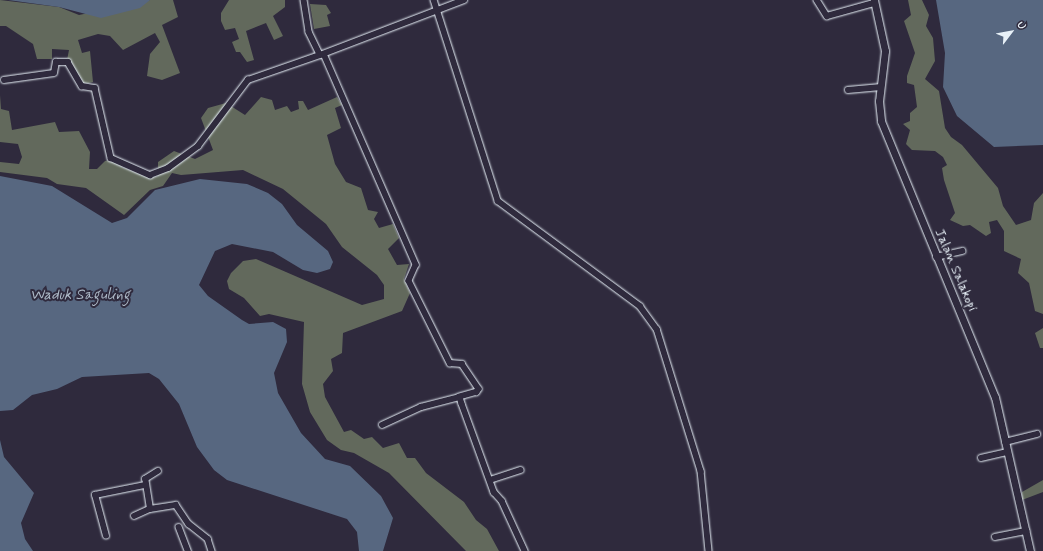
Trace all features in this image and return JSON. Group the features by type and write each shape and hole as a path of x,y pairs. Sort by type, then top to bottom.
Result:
{"street":[{"path":"304,0 309,32 322,54 416,265 409,281 450,363 462,364 479,389 460,397 422,407 382,425"},
{"path":"434,0 498,201 640,306 659,333 701,471 709,551"},
{"path":"4,80 54,73 56,62 68,62 82,86 95,88 111,158 150,175 164,170 198,146 248,80 322,54 464,0"},
{"path":"817,0 827,16 874,1"},
{"name":"Jalan Salakopi","path":"874,1 885,52 881,87 881,121 992,392 1030,551"},
{"path":"848,90 881,87"},
{"path":"936,257 962,251"},
{"path":"460,397 490,480 525,551"},
{"path":"1005,442 1037,434"},
{"path":"982,458 1007,452"},
{"path":"490,480 520,470"},
{"path":"150,508 145,485 148,475 158,471"},
{"path":"106,536 95,496 145,485"},
{"path":"134,516 150,508 176,505 188,524 208,539 212,551"},
{"path":"179,527 188,551"},
{"path":"995,537 1026,531"}],"green space":[{"path":"0,0 59,7 79,15 150,0 173,0 178,17 162,25 180,73 162,80 147,76 150,54 160,42 155,33 123,50 110,36 98,34 78,40 82,53 90,51 93,82 84,84 66,65 69,50 52,49 52,59 37,59 33,44 6,26 0,26"},
{"path":"229,0 285,0 285,7 273,16 283,36 274,40 266,23 246,31 254,60 247,62 240,52 236,52 232,42 239,39 235,28 225,30 221,21 221,13"},
{"path":"908,0 922,0 929,15 926,26 933,38 935,61 925,79 939,91 945,128 951,137 962,145 998,188 1003,206 1016,225 1031,220 1034,203 1043,193 1043,314 1035,311 1029,283 1018,273 1021,259 1004,251 1004,231 997,220 989,222 991,233 986,236 970,225 963,226 950,220 955,213 944,180 942,168 947,165 943,157 935,151 912,150 906,144 910,130 903,124 910,121 910,113 917,107 914,85 907,83 907,76 915,53 904,21 911,15"},
{"path":"310,4 326,5 331,13 327,15 330,26 314,29"},
{"path":"0,95 1,109 9,111 12,130 55,122 59,132 79,131 90,152 89,169 97,169 105,161 119,158 122,167 149,178 158,176 158,162 174,151 195,159 213,150 201,118 208,108 226,103 245,115 261,97 272,100 275,110 287,106 291,112 299,109 298,101 303,101 308,110 337,97 342,105 335,108 341,128 327,135 335,164 346,182 361,188 368,210 378,212 374,219 379,228 393,224 399,238 388,249 397,265 409,264 404,279 410,293 402,311 343,333 342,353 331,359 333,371 323,384 325,397 344,432 351,430 364,439 372,437 383,448 399,443 407,458 415,458 426,473 464,502 476,520 487,529 499,551 466,551 389,473 354,453 341,450 327,440 310,412 302,384 304,322 269,314 260,316 244,298 229,289 227,281 231,273 243,261 256,259 362,305 384,299 384,285 377,275 342,247 326,224 283,189 243,170 181,175 172,173 163,186 150,190 124,215 86,188 57,184 47,178 0,172 0,162 19,164 22,157 18,144 0,142"},
{"path":"1043,328 1043,348 1040,348 1035,333"},
{"path":"1043,480 1043,492 1022,500 1022,492"}],"water":[{"path":"8,0 150,0 140,8 101,18 59,7"},
{"path":"936,0 1043,0 1043,145 994,147 957,116 943,87 945,53"},
{"name":"Waduk Saguling","path":"0,176 52,186 112,223 127,218 155,190 200,179 247,184 268,193 282,204 297,225 328,251 333,262 330,269 317,273 303,270 273,252 232,244 215,251 199,285 208,296 249,324 273,322 286,329 287,342 274,373 278,393 301,433 325,459 350,466 381,496 393,518 383,551 359,551 357,532 347,519 227,480 214,470 197,447 179,404 159,379 149,373 82,377 57,389 32,395 13,410 0,411"},
{"path":"0,440 4,457 34,493 21,523 25,539 33,551 0,551"}]}
